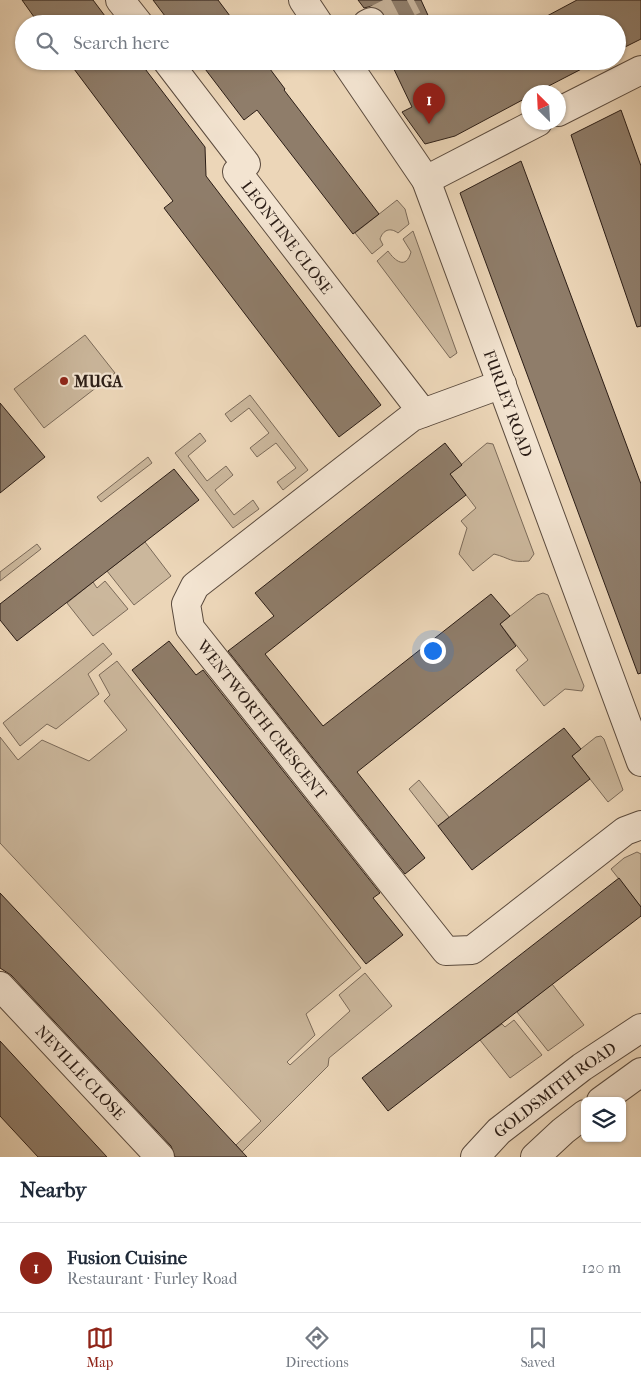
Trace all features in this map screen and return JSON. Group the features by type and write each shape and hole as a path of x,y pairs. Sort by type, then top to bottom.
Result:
{"street":[{"path":"120,0 132,15"},
{"path":"303,0 313,15"},
{"name":"LEONTINE CLOSE","path":"174,70 246,164 237,172 422,413"},
{"name":"FURLEY ROAD","path":"351,70 426,180 641,762"},
{"path":"566,108 641,70"},
{"path":"426,180 523,130"},
{"name":"WENTWORTH CRESCENT","path":"502,384 412,417 195,586 186,604 190,628 446,951 472,950 625,831 641,824"},
{"name":"NEVILLE CLOSE","path":"0,986 160,1157"},
{"name":"GOLDSMITH ROAD","path":"476,1157 499,1131 582,1067 641,1028"},
{"path":"607,1097 641,1072"},
{"path":"535,1157 581,1117"}],"shaded area":[{"path":"397,200 405,209 409,224 398,233 392,230 385,232 380,239 383,245 372,254 355,233"},
{"path":"413,231 457,353 450,358 377,261 388,251 400,262 406,261 411,252 403,239"},
{"name":"MUGA","path":"85,335 115,373 44,428 14,389"},
{"path":"250,395 308,470 283,490 277,482 296,468 276,443 257,457 250,448 269,433 249,408 231,422 225,414"},
{"path":"200,433 206,441 188,456 207,481 226,466 233,475 215,490 234,515 253,500 259,509 233,528 175,453"},
{"path":"487,443 493,444 534,554 529,561 514,561 494,554 473,571 459,554 467,528 461,521 476,508 450,474"},
{"path":"148,457 152,463 101,502 97,497"},
{"path":"145,542 171,576 134,605 107,571"},
{"path":"37,544 41,549 0,581 0,572"},
{"path":"105,581 128,609 93,636 67,603 93,582 97,588"},
{"path":"543,593 548,595 584,686 582,691 565,689 544,706 516,670 528,660 500,624 537,595"},
{"path":"103,643 112,654 88,674 99,694 56,729 47,724 20,746 3,723"},
{"path":"117,661 361,968 306,1014 315,1035 287,1062 290,1065 350,1011 339,995 365,973 392,1006 329,1058 328,1066 242,1152 236,1145 261,1121 0,843 0,737 18,760 42,740 89,761 127,730 104,701 110,695 99,675"},
{"path":"601,736 604,739 623,790 608,802 572,756 596,737"},
{"path":"419,780 449,817 438,826 409,789"},
{"path":"637,852 641,854 641,907 611,869 624,858"},
{"path":"552,984 584,1025 548,1051 517,1012"},
{"path":"514,1020 542,1055 510,1078 480,1040 502,1024 505,1027"}],"building":[{"path":"22,0 93,0 104,15 33,15"},
{"path":"153,0 218,0 229,15 164,15"},
{"path":"358,0 421,0 428,15 385,15 380,9 372,6 364,8"},
{"path":"577,0 641,0 641,39 626,46 626,15 549,15"},
{"path":"75,70 146,70 205,147 206,176 381,405 339,437 164,208 173,201"},
{"path":"206,70 271,70 379,214 353,234 257,110 244,120"},
{"path":"394,70 580,70 551,85 521,85 521,101 455,136 425,144 402,112 412,107"},
{"path":"621,110 641,166 641,326 637,327 571,135"},
{"path":"521,161 641,484 641,673 638,674 460,193"},
{"path":"0,403 45,457 0,493"},
{"path":"445,443 462,465 450,474 466,495 265,654 323,726 491,594 510,616 500,624 516,646 357,772 425,858 405,874 228,651 274,616 255,593"},
{"path":"174,469 199,500 17,641 0,620 0,604"},
{"path":"169,641 196,675 203,670 380,893 373,898 403,935 366,964 132,670"},
{"path":"564,728 581,749 572,756 590,779 472,870 438,826"},
{"path":"619,878 641,907 641,916 388,1111 362,1078"},
{"path":"0,893 247,1157 175,1157 171,1146 11,975 0,968"},
{"path":"0,1041 107,1157 38,1157 0,1116"}],"tunnel":[{"path":"385,15 414,0"}],"place":[{"name":"Fusion Cuisine","path":"429,124"},
{"name":"MUGA","path":"64,381"}]}
